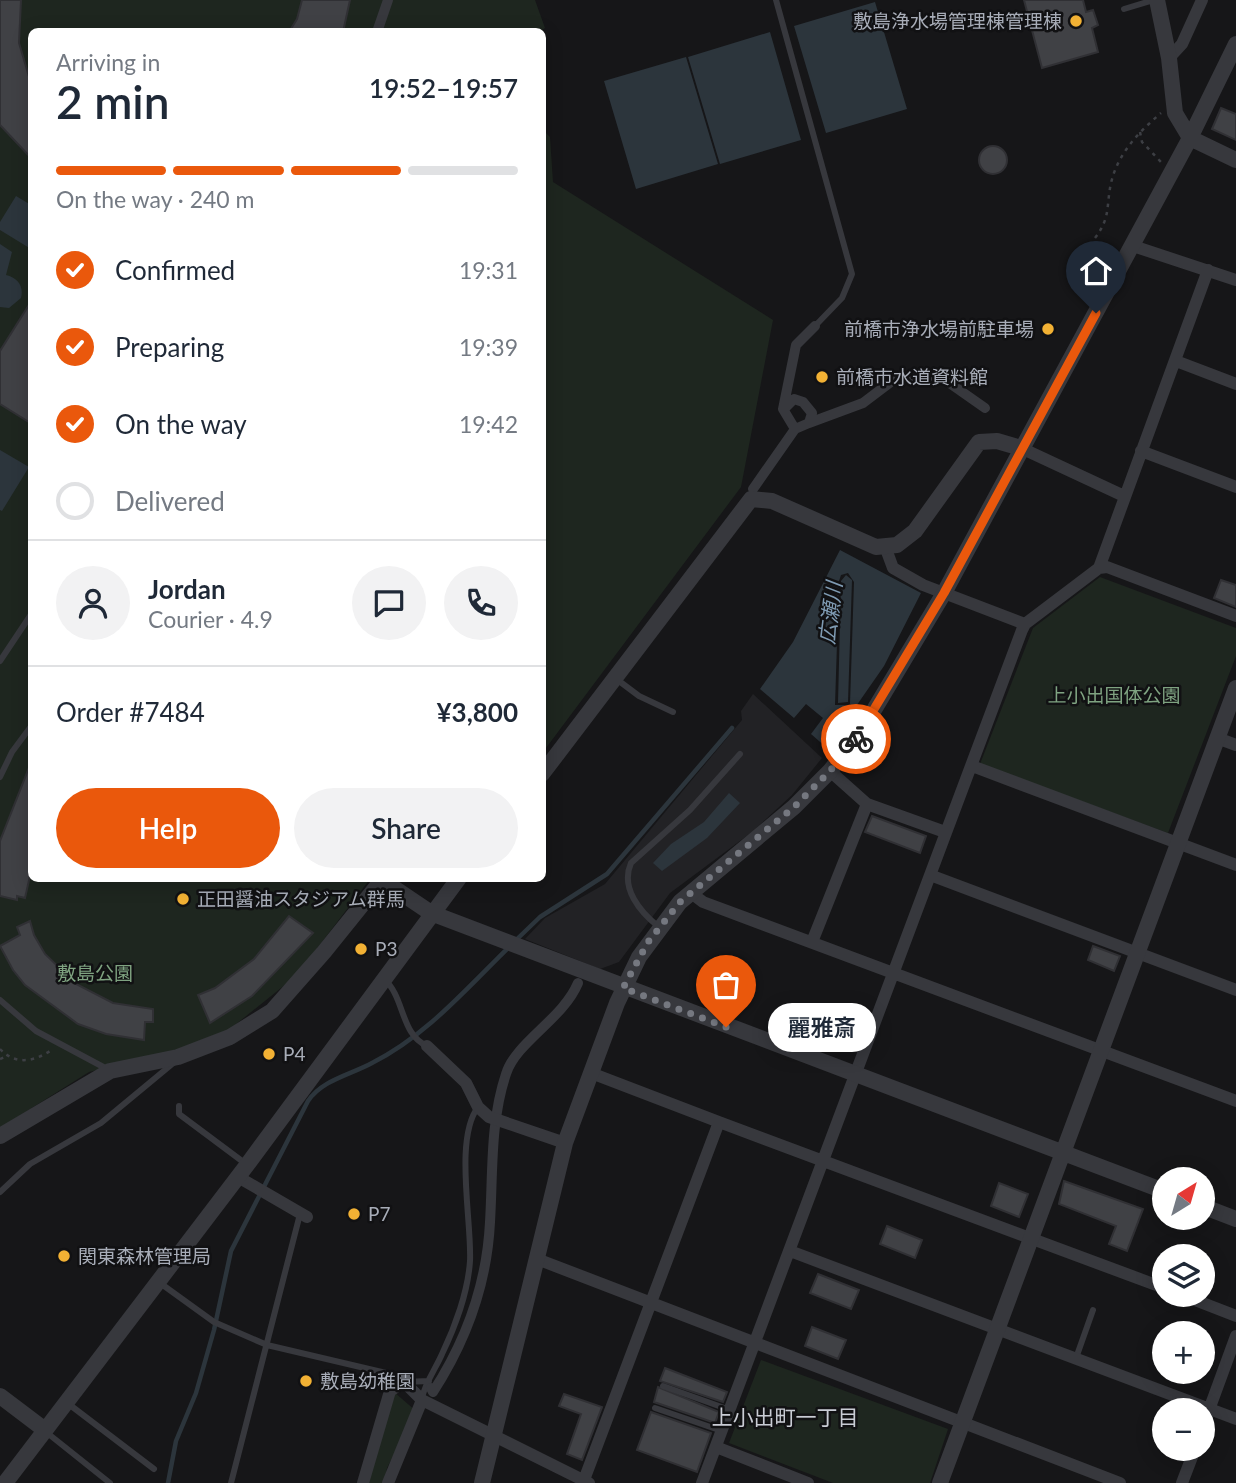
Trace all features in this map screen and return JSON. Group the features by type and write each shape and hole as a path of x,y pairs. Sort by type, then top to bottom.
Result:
{"street":[{"path":"378,28 388,0"},
{"path":"1155,0 1169,58 1175,113 1190,138 1236,160"},
{"path":"1169,58 1182,44 1202,0"},
{"path":"482,1483 565,1143 623,988 639,957 659,927 690,892 794,807 830,771 872,716 944,593 1133,246 1236,44"},
{"path":"1133,246 1236,280"},
{"path":"1099,568 1208,270"},
{"path":"795,429 783,409 796,345 815,326"},
{"path":"1176,361 1236,384"},
{"path":"753,489 795,429 863,404 896,378 938,375 985,408"},
{"path":"783,409 793,399 803,402 812,413 809,423"},
{"path":"546,769 751,499 766,499 863,542 886,548 903,541 915,531 979,442 997,440 1021,448 1124,496"},
{"path":"1141,451 1236,487"},
{"path":"886,548 893,568 944,593 1025,624"},
{"path":"702,1483 1025,624 1099,568 1107,566 1236,616"},
{"path":"940,1483 1236,688"},
{"path":"1217,738 1236,745"},
{"path":"972,766 1236,865"},
{"path":"830,771 867,804 946,832"},
{"path":"812,942 867,804"},
{"path":"930,875 1236,990"},
{"path":"0,1136 110,1071 178,1057 230,1037 272,1011 324,952 380,882"},
{"path":"386,882 431,913 497,940 1152,1187"},
{"path":"6,1483 243,1171 456,882"},
{"path":"690,892 703,902 1236,1101"},
{"path":"430,1385 433,1392 451,1364 484,1275 490,1225 494,1121 506,1072 516,1055 557,1014 578,983"},
{"path":"422,1042 466,1083 478,1107 494,1121 565,1143"},
{"path":"591,1073 1152,1284"},
{"path":"363,1483 390,1391 404,1382 422,1400 587,1482 719,1122"},
{"path":"243,1171 304,1215"},
{"path":"1215,1211 1236,1219"},
{"path":"790,1251 1181,1398"},
{"path":"537,1259 1120,1483"},
{"path":"1213,1307 1236,1316"},
{"path":"1214,1398 1236,1336"},
{"path":"0,1396 45,1430"},
{"path":"388,1483 422,1400"},
{"path":"1215,1411 1236,1419"},
{"path":"716,1447 808,1483"},
{"path":"1182,1483 1190,1461"}],"lane":[{"path":"776,0 852,274 842,298 815,326"},
{"path":"1124,9 1134,3 1155,0"},
{"path":"0,661 28,619"},
{"path":"613,677 639,696 674,712"},
{"path":"0,777 12,752 28,730"},
{"path":"659,927 639,910 632,897 628,875 631,863 690,810 740,754"},
{"path":"383,978 392,987 411,1031 422,1042"},
{"path":"0,999 36,1031 110,1071"},
{"path":"0,1192 30,1164 101,1123 128,1098 171,1067 178,1057"},
{"path":"179,1106 179,1114 243,1171"},
{"path":"422,1400 444,1350 467,1280 470,1232 465,1195 466,1161 472,1117 478,1107"},
{"path":"231,1483 304,1215"},
{"path":"157,1282 214,1322 267,1345 386,1373 404,1382 430,1385"},
{"path":"1076,1358 1093,1310"},
{"path":"663,1386 730,1410"},
{"path":"66,1402 154,1469"},
{"path":"655,1408 722,1431"},
{"path":"45,1430 110,1483"}],"path":[{"path":"1095,238 1108,220 1111,181 1121,157 1140,132 1162,113"},
{"path":"1140,132 1142,142 1152,156 1163,164"},
{"path":"0,1049 7,1056 24,1061 37,1060 58,1045"},
{"path":"0,1059 7,1056"}],"shaded area":[{"path":"753,694 822,758 792,795 752,832 670,893 619,962 600,969 525,939 545,918 605,884 742,720 741,711"}],"green space":[{"name":"敷島公園","path":"0,0 535,0 545,28 28,28 28,882 368,882 296,976 230,1029 169,1053 89,1072 0,1128"},
{"path":"546,133 550,137 553,182 773,320 741,487 546,748"},
{"name":"上小出国体公園","path":"1100,577 1236,628 1236,656 1168,833 980,764 1033,628"},
{"path":"761,1360 948,1429 930,1483 833,1483 729,1443"},
{"path":"394,1392 416,1411 387,1468 384,1483 367,1483"}],"water":[{"path":"875,2 907,109 826,133 794,26"},
{"path":"770,32 801,140 720,164 688,57"},
{"path":"686,57 718,164 636,189 604,81"},
{"path":"16,196 28,203 28,247 0,230 0,222"},
{"path":"0,244 12,252 6,275 17,280 22,290 21,298 9,308 0,307"},
{"path":"0,450 28,469 2,511"},
{"name":"広瀬川","path":"840,550 921,593 884,666 827,748 811,734 823,718 806,704 794,718 760,689 793,642"},
{"path":"729,793 740,803 707,838 662,871 653,863 671,844 704,822"}],"pier":[{"path":"848,573 854,582 850,704 856,710 849,705 835,705 841,575","holes":["846,575 852,580 848,702 838,703 841,581"]}],"building":[{"path":"0,0 21,0 19,43 28,73 28,155 0,125"},
{"path":"302,0 350,0 344,28 291,28"},
{"path":"1024,0 1083,0 1086,12 1093,10 1098,25 1092,28 1098,52 1042,68"},
{"path":"1221,108 1236,114 1236,140 1212,129"},
{"path":"993,146 1003,150 1007,160 1003,170 993,174 983,170 979,160 983,150"},
{"path":"28,306 28,422 0,404 0,351"},
{"path":"1221,580 1236,585 1236,607 1214,598"},
{"path":"28,770 29,882 25,898 17,896 17,900 0,896 0,841"},
{"path":"872,816 926,836 920,853 865,832"},
{"path":"289,916 313,933 252,996 210,1023 198,995 215,988 254,959"},
{"path":"30,921 34,935 45,954 76,984 113,1003 153,1009 153,1022 145,1022 144,1040 106,1034 78,1024 25,985 0,946 20,935 17,927"},
{"path":"1093,946 1120,956 1114,971 1088,960"},
{"path":"1064,1181 1143,1209 1127,1251 1109,1244 1116,1226 1059,1204"},
{"path":"999,1183 1028,1194 1019,1217 991,1206"},
{"path":"887,1226 922,1240 915,1258 880,1244"},
{"path":"818,1274 859,1290 851,1309 810,1293"},
{"path":"812,1327 846,1340 838,1359 805,1346"},
{"path":"665,1368 727,1392 723,1402 660,1381"},
{"path":"658,1387 719,1412 715,1423 654,1402"},
{"path":"564,1394 602,1407 582,1460 567,1454 581,1414 559,1406"},
{"path":"651,1412 711,1433 697,1472 637,1450"}],"waterway":[{"path":"515,941 540,917 607,874 732,728"},
{"path":"168,1483 176,1441 196,1393 214,1330 231,1251 308,1101 321,1088 392,1052 428,1026 509,947"}],"way so far":[{"path":"726,1027 623,988 648,942 680,902 794,807 830,771 856,739"}],"place":[{"name":"敷島浄水場管理棟管理棟","path":"1076,21"},
{"name":"前橋市浄水場前駐車場","path":"1048,329"},
{"name":"前橋市水道資料館","path":"822,377"},
{"name":"正田醤油スタジアム群馬","path":"183,899"},
{"name":"P3","path":"361,949"},
{"name":"麗雅斎","path":"726,1027"},
{"name":"P4","path":"269,1054"},
{"name":"P7","path":"354,1214"},
{"name":"関東森林管理局","path":"64,1256"},
{"name":"敷島幼稚園","path":"306,1381"}],"district":[{"name":"上小出町一丁目","path":"785,1418"}],"route":[{"path":"856,739 889,689 944,593 1096,313"}]}
